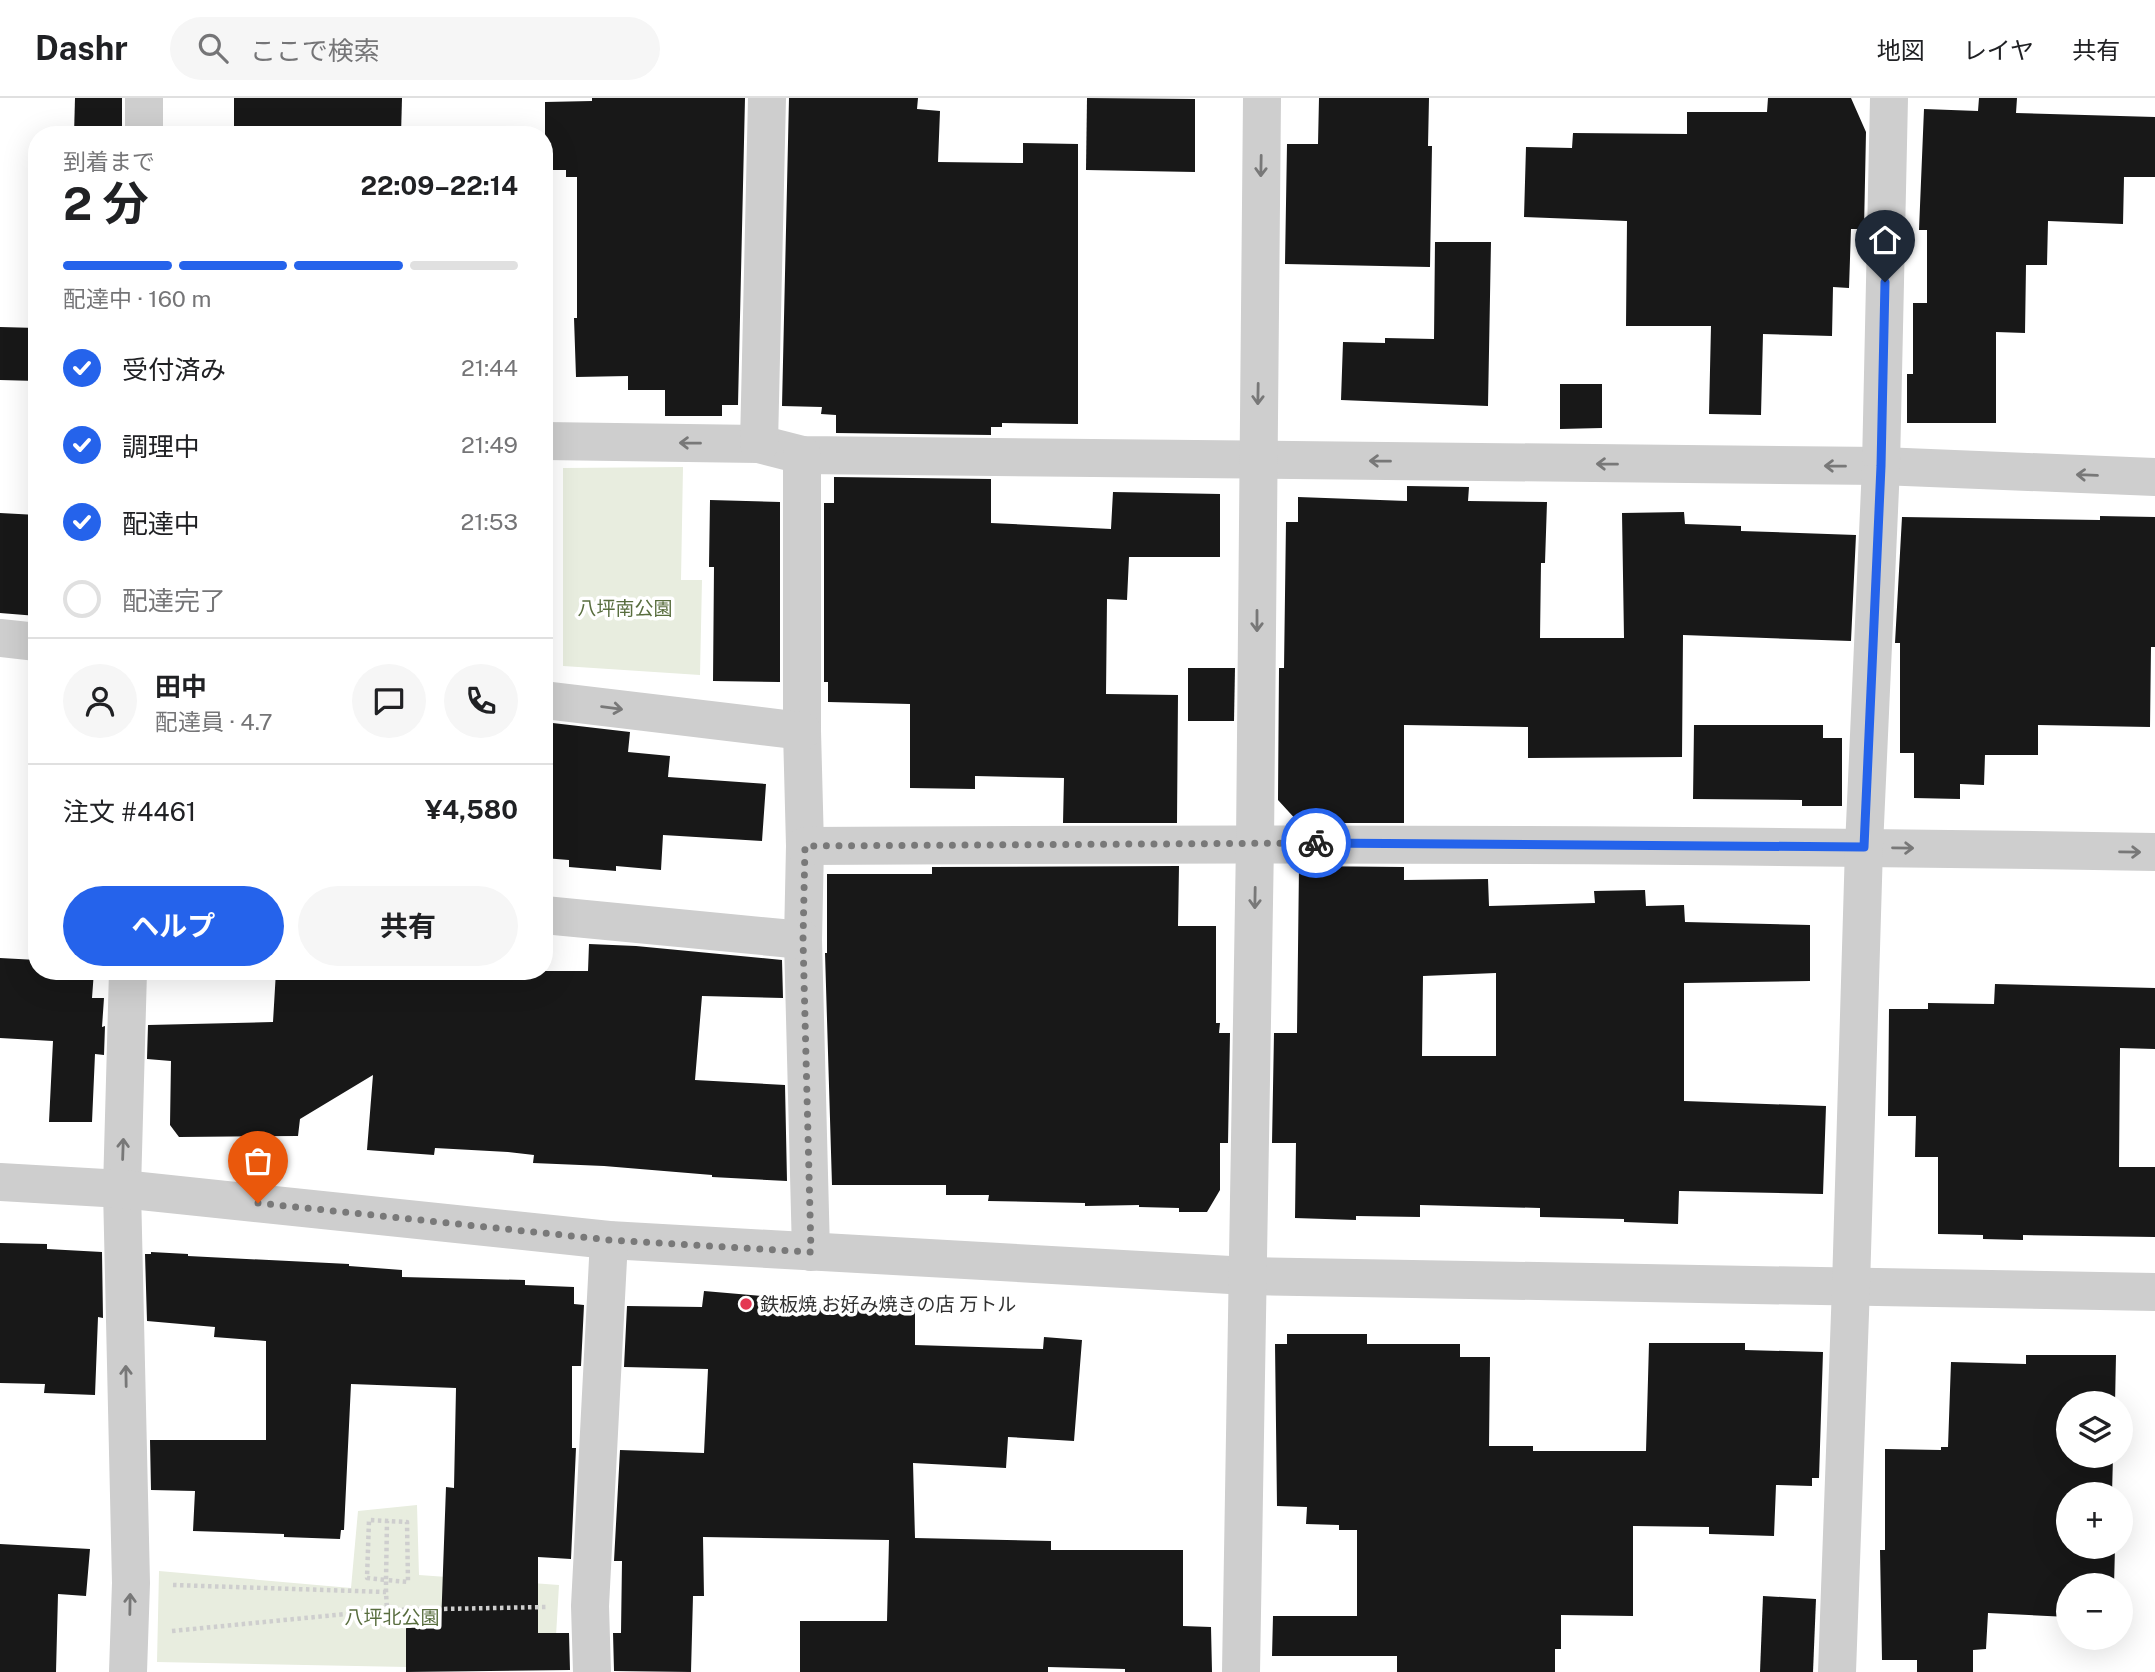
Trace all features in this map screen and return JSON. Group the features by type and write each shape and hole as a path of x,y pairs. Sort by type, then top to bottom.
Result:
{"street":[{"path":"144,98 144,126"},
{"path":"759,444 767,98"},
{"path":"1241,1672 1255,843 1262,98"},
{"path":"1837,1672 1852,1286 1864,847 1881,466 1889,98"},
{"path":"553,441 759,444 802,456 1881,466 2155,477"},
{"path":"802,456 802,731 805,846 803,940 811,1252"},
{"path":"0,638 28,641"},
{"path":"553,701 802,731"},
{"path":"805,846 1255,843 2155,852"},
{"path":"553,916 803,940"},
{"path":"128,980 122,1189 131,1583 129,1654"},
{"path":"0,1182 122,1189 610,1240 1248,1276 2155,1292"},
{"path":"592,1672 590,1606 610,1240"}],"path":[{"path":"369,1520 407,1521 408,1582 386,1580 367,1578 369,1520"},
{"path":"387,1521 387,1610"},
{"path":"131,1583 386,1592"},
{"path":"129,1654 387,1610 590,1606"}],"green space":[{"name":"八坪南公園","path":"683,467 681,580 702,580 700,675 563,666 563,468"},
{"name":"八坪北公園","path":"417,1505 419,1575 559,1585 554,1670 157,1662 159,1571 351,1588 358,1511"}],"building":[{"path":"75,98 122,98 122,126 74,126"},
{"path":"234,98 402,98 401,126 234,126"},
{"path":"592,98 745,98 738,405 722,405 722,416 665,416 665,390 628,390 628,376 576,377 574,318 577,318 577,177 566,177 566,170 553,170 553,126 545,126 545,102 592,101"},
{"path":"789,98 918,98 917,109 940,111 938,162 1023,163 1023,143 1078,144 1078,424 1002,423 1002,427 991,427 991,435 836,433 836,415 821,414 822,407 782,406"},
{"path":"1087,98 1195,99 1195,172 1086,170"},
{"path":"1319,98 1429,98 1428,146 1432,146 1430,267 1285,264 1287,144 1318,144"},
{"path":"1768,98 1851,98 1866,132 1864,229 1851,229 1849,288 1833,287 1832,336 1763,334 1761,415 1709,414 1711,326 1626,326 1627,221 1524,217 1526,147 1572,148 1573,133 1687,134 1687,112 1767,112"},
{"path":"1979,98 2017,98 2016,113 2155,117 2155,177 2124,177 2123,224 2048,221 2047,265 2026,265 2025,333 1996,332 1996,423 1907,423 1907,374 1913,374 1913,303 1927,303 1927,230 1919,230 1924,109 1978,111"},
{"path":"1435,242 1491,242 1488,406 1341,400 1343,342 1385,343 1385,338 1434,339"},
{"path":"0,327 28,328 28,381 0,380"},
{"path":"1560,384 1602,384 1602,428 1560,429"},
{"path":"834,477 991,479 991,523 1111,529 1113,492 1220,494 1220,557 1129,557 1127,600 1107,599 1106,694 1178,695 1177,823 1063,823 1064,778 975,776 975,789 910,788 910,704 828,702 828,682 824,682 824,503 834,503"},
{"path":"1407,486 1469,487 1468,501 1547,502 1545,563 1541,563 1540,638 1624,638 1622,513 1684,512 1685,524 1741,526 1741,531 1856,535 1851,641 1683,635 1682,757 1528,758 1528,727 1404,725 1404,823 1299,823 1278,800 1279,668 1284,668 1286,522 1298,522 1298,497 1407,501"},
{"path":"710,500 780,502 780,682 713,681 714,567 709,567"},
{"path":"0,513 28,515 28,615 0,613"},
{"path":"2100,516 2155,517 2155,647 2151,647 2150,727 2038,725 2038,755 1985,755 1984,785 1960,784 1960,799 1914,798 1914,753 1900,753 1900,643 1895,643 1902,517 2100,520"},
{"path":"1188,668 1235,668 1234,721 1188,721"},
{"path":"553,723 630,732 628,752 670,756 668,777 766,784 762,841 663,835 661,870 616,866 616,871 569,867 569,860 553,859"},
{"path":"1694,725 1823,725 1823,738 1842,738 1842,806 1802,806 1802,800 1693,799"},
{"path":"1179,866 1178,926 1216,926 1216,1023 1220,1023 1219,1033 1230,1033 1228,1143 1220,1143 1220,1190 1207,1212 1179,1212 1179,1208 1139,1205 1085,1206 1085,1203 988,1201 989,1195 946,1195 946,1185 832,1185 825,953 827,874 932,874 932,867"},
{"path":"1299,866 1404,867 1404,880 1488,879 1489,906 1595,903 1594,891 1645,890 1646,906 1684,905 1685,922 1810,925 1810,981 1684,983 1684,1101 1826,1106 1823,1194 1679,1191 1678,1224 1624,1222 1624,1219 1540,1217 1540,1208 1420,1205 1420,1217 1356,1216 1356,1220 1295,1218 1296,1143 1272,1143 1274,1033 1297,1033","holes":["1496,973 1496,1056 1422,1056 1423,976"]},
{"path":"589,944 782,960 783,998 702,996 695,1080 785,1085 787,1181 533,1163 534,1155 508,1152 435,1148 434,1155 367,1150 373,1075 300,1119 298,1136 179,1137 170,1125 171,1061 147,1059 148,1025 273,1022 275,980 553,980 553,971 588,971"},
{"path":"0,958 28,960 28,980 93,980 92,998 104,998 102,1027 105,1026 104,1055 95,1054 92,1122 49,1122 53,1041 0,1038"},
{"path":"1995,984 2155,988 2155,1049 2120,1048 2119,1167 2155,1167 2155,1237 2023,1235 2023,1240 1983,1239 1983,1235 1938,1234 1938,1157 1915,1157 1916,1116 1888,1116 1889,1009 1928,1009 1928,1003 1994,1004"},
{"path":"0,1243 47,1244 47,1249 102,1252 103,1318 98,1317 95,1395 44,1393 45,1384 0,1383"},
{"path":"151,1252 349,1264 402,1270 402,1277 525,1280 525,1285 574,1287 574,1304 584,1305 581,1366 572,1366 572,1448 576,1448 571,1559 538,1557 538,1633 569,1633 570,1670 406,1672 406,1626 441,1626 446,1487 454,1488 456,1388 351,1384 344,1530 341,1530 340,1539 193,1531 195,1491 151,1490 150,1440 266,1440 266,1341 214,1337 215,1327 147,1321 145,1254"},
{"path":"704,1291 762,1296 761,1309 915,1306 915,1345 1043,1349 1044,1337 1082,1340 1074,1441 1008,1437 1006,1468 913,1463 915,1538 1051,1541 1051,1550 1183,1550 1183,1626 1211,1627 1212,1672 1125,1672 1125,1669 1048,1667 1048,1672 800,1672 800,1621 887,1621 889,1540 703,1537 704,1596 693,1596 691,1672 614,1671 613,1633 621,1633 622,1561 614,1561 620,1450 704,1453 708,1369 624,1367 627,1306 702,1307"},
{"path":"1287,1334 1367,1334 1367,1344 1460,1344 1460,1357 1490,1357 1489,1446 1533,1446 1533,1451 1646,1451 1649,1343 1745,1343 1745,1350 1823,1352 1819,1478 1812,1478 1812,1486 1776,1485 1774,1536 1709,1534 1709,1527 1633,1526 1633,1616 1561,1615 1561,1649 1555,1649 1555,1672 1397,1672 1397,1656 1272,1656 1273,1616 1357,1616 1357,1530 1339,1530 1339,1525 1306,1524 1307,1507 1277,1506 1275,1344 1287,1344"},
{"path":"2026,1355 2116,1355 2115,1391 2056,1391 2056,1468 2113,1468 2112,1482 2056,1482 2056,1559 2115,1559 2114,1573 2056,1573 2056,1616 1988,1613 1986,1649 1973,1650 1973,1672 1917,1672 1917,1660 1882,1660 1880,1550 1885,1550 1885,1449 1941,1450 1941,1447 1948,1447 1951,1362 2026,1364"},
{"path":"0,1544 90,1549 86,1596 58,1594 56,1672 0,1672"},
{"path":"1763,1596 1816,1599 1813,1672 1760,1672"}],"way so far":[{"path":"258,1203 610,1240 811,1252 803,940 805,846 1316,843"}],"place":[{"name":"鉄板焼 お好み焼きの店 万トル","path":"746,1304"}],"route":[{"path":"1316,843 1864,847 1881,466 1885,282"}]}
